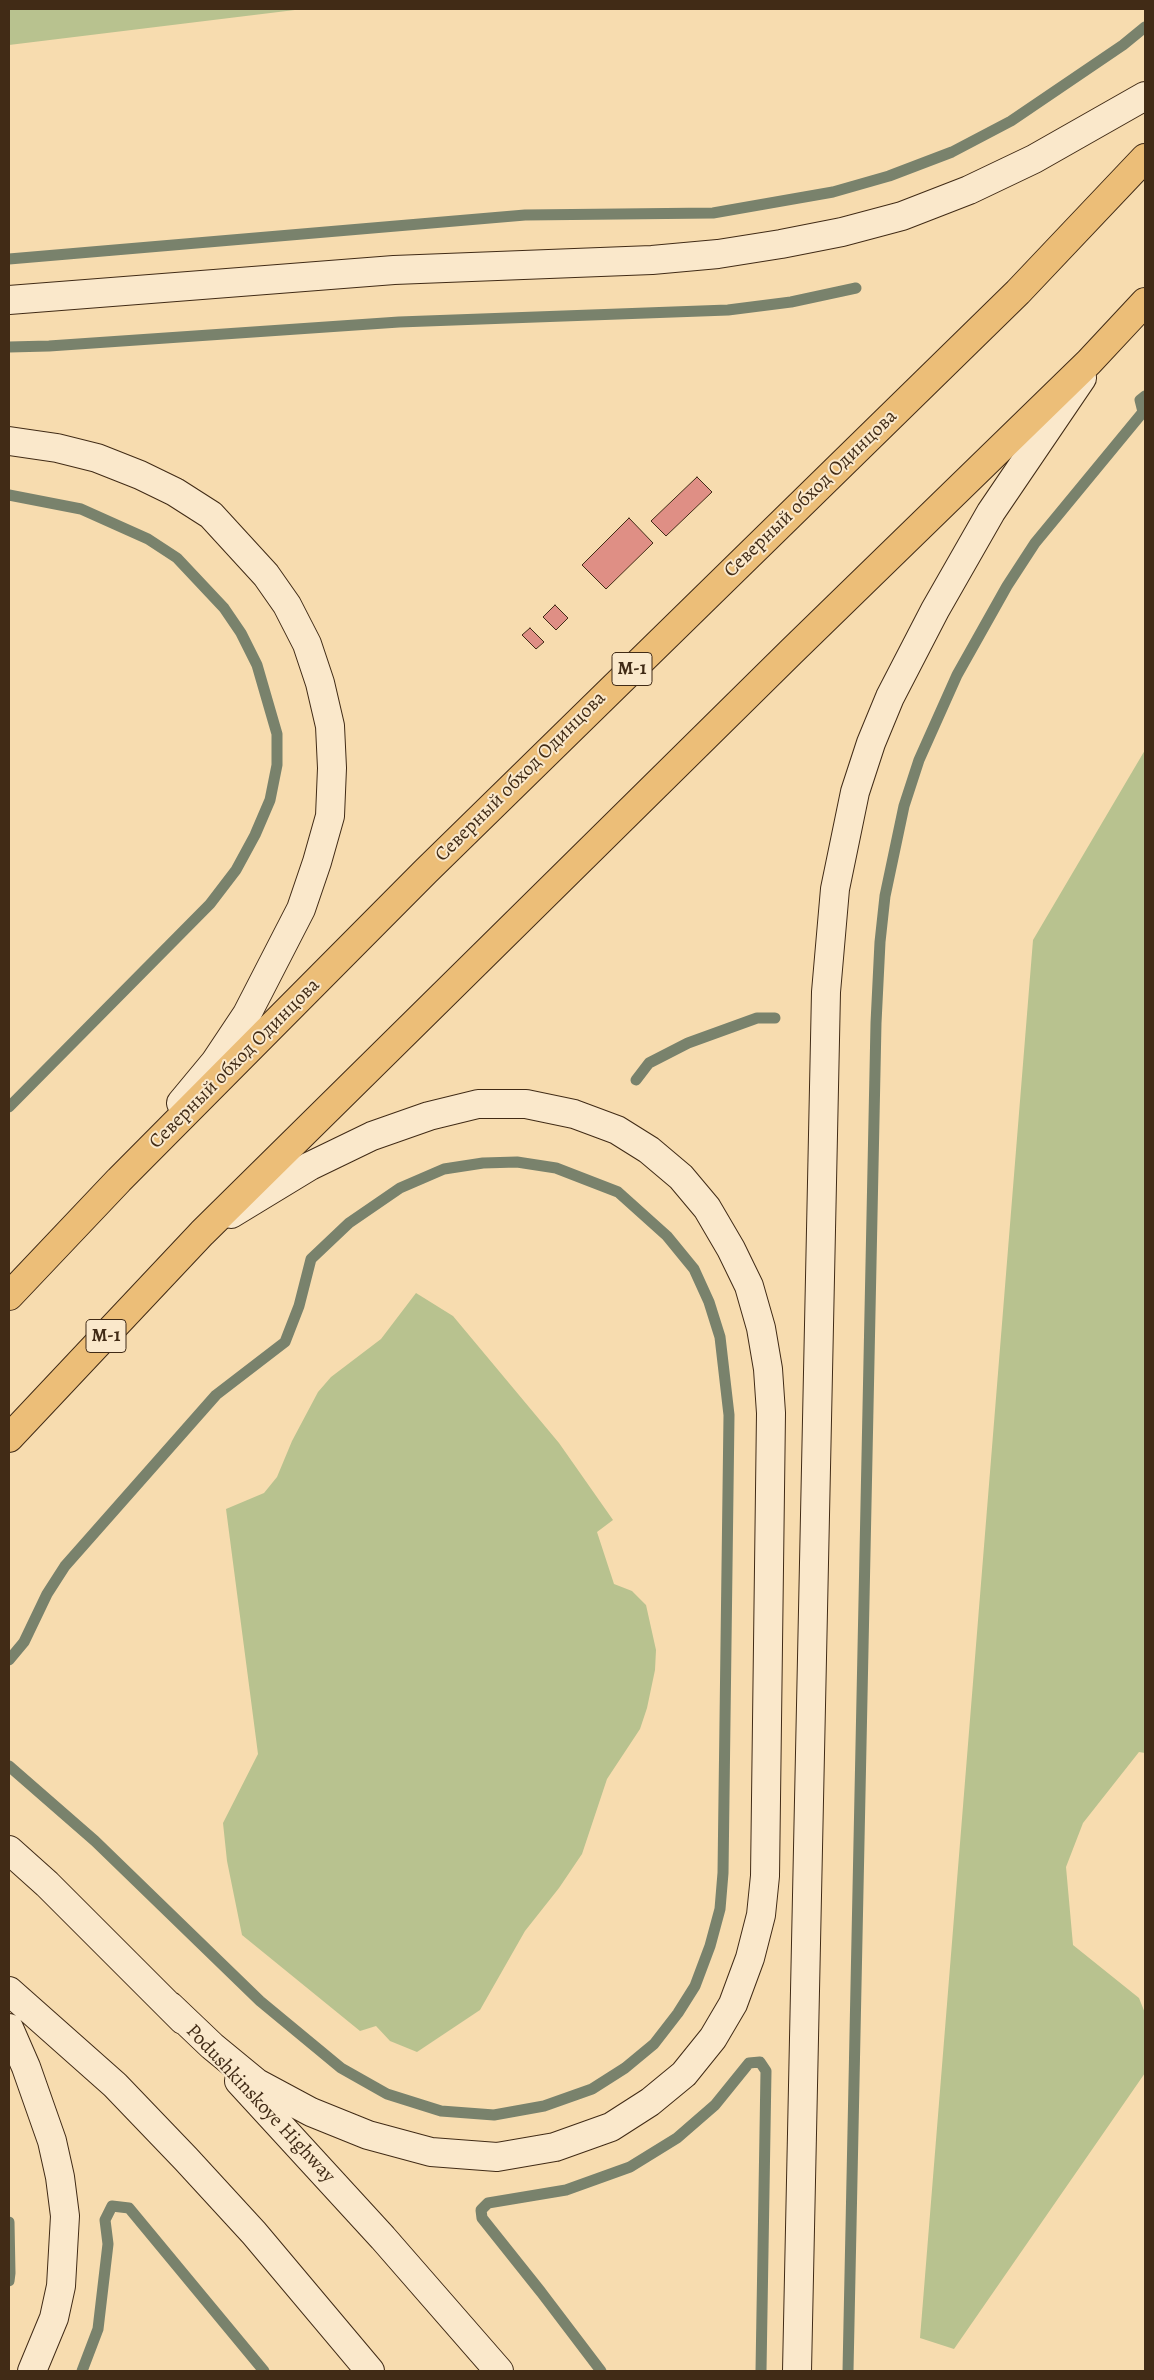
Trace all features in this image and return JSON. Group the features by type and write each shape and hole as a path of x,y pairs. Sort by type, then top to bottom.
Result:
{"highway":[{"name":"Северный обход Одинцова","path":"9,1296 119,1180 433,864 1018,292 1145,158"},
{"name":"М-1","path":"9,1438 202,1233 791,652 1089,362 1136,312"}],"main road":[{"path":"9,300 394,270 652,260 718,254 780,244 842,232 902,216 969,190 1034,159 1145,96"},
{"path":"797,2371 826,992 835,889 844,839 858,784 890,697 912,652 991,512 1092,364 1136,312"},
{"path":"9,440 57,448 97,458 166,488 211,516 266,576 287,605 307,644 330,726 332,768 330,816 301,909 247,1014 215,1062 119,1180"},
{"path":"170,2006 212,2046 257,2083 311,2112 368,2135 431,2152 497,2157 554,2147 611,2127 650,2102 684,2074 713,2038 733,2004 750,1958 761,1916 765,1876 771,1413 768,1368 761,1328 749,1286 731,1249 707,1208 681,1177 649,1150 617,1130 574,1114 526,1104 478,1104 429,1116 372,1136 310,1166 258,1196 202,1233"},
{"name":"Podushkinskoye Highway","path":"9,1850 47,1884 170,2006 383,2238 499,2371"},
{"path":"9,1991 115,2085 186,2159 254,2233 370,2371"},
{"path":"9,2028 26,2067 52,2141 60,2177 65,2216 61,2286 54,2318 32,2371"}],"green space":[{"path":"9,9 303,9 9,45"},
{"path":"1145,750 1145,1753 1139,1752 1083,1823 1066,1867 1073,1945 1139,1998 1145,2013 1145,2073 954,2349 920,2338 1033,940"},
{"path":"416,1293 453,1316 559,1443 613,1520 597,1532 614,1584 632,1591 646,1605 656,1650 655,1670 647,1708 640,1729 607,1779 582,1854 559,1888 525,1931 480,2010 417,2052 390,2041 376,2026 360,2031 242,1935 227,1861 223,1823 258,1754 226,1509 264,1493 277,1477 292,1441 318,1392 331,1377 381,1339"}],"building":[{"path":"697,477 712,492 666,536 651,521"},
{"path":"629,518 653,543 606,589 582,565"},
{"path":"555,605 568,618 556,630 543,617"},
{"path":"530,628 544,642 536,649 522,635"}],"waterway":[{"path":"9,259 525,215 713,213 833,192 889,176 952,152 1011,121 1123,45 1145,27"},
{"path":"9,347 49,346 399,322 728,310 791,302 856,288"},
{"path":"848,2371 876,1023 880,942 885,896 904,806 919,760 957,675 1007,586 1035,543 1143,412 1140,400 1145,396"},
{"path":"9,495 81,509 148,539 177,558 224,608 241,633 257,665 277,734 277,765 270,800 255,835 236,870 210,904 9,1107"},
{"path":"636,1080 649,1063 688,1043 757,1018 775,1018"},
{"path":"9,1660 24,1642 47,1594 65,1566 216,1395 285,1342 299,1306 311,1259 349,1223 400,1188 444,1169 483,1163 517,1162 556,1168 618,1192 667,1236 694,1269 709,1302 720,1337 729,1415 723,1873 720,1909 710,1946 695,1986 678,2013 654,2044 625,2068 592,2089 544,2106 494,2115 441,2111 387,2094 341,2068 260,2001 95,1841 9,1766"},
{"path":"601,2371 482,2218 481,2210 488,2203 566,2190 630,2167 677,2138 715,2105 749,2063 760,2062 766,2071 761,2371"},
{"path":"82,2371 98,2329 108,2244 105,2220 112,2206 129,2208 264,2371"},
{"path":"9,2222 9,2281"}]}
